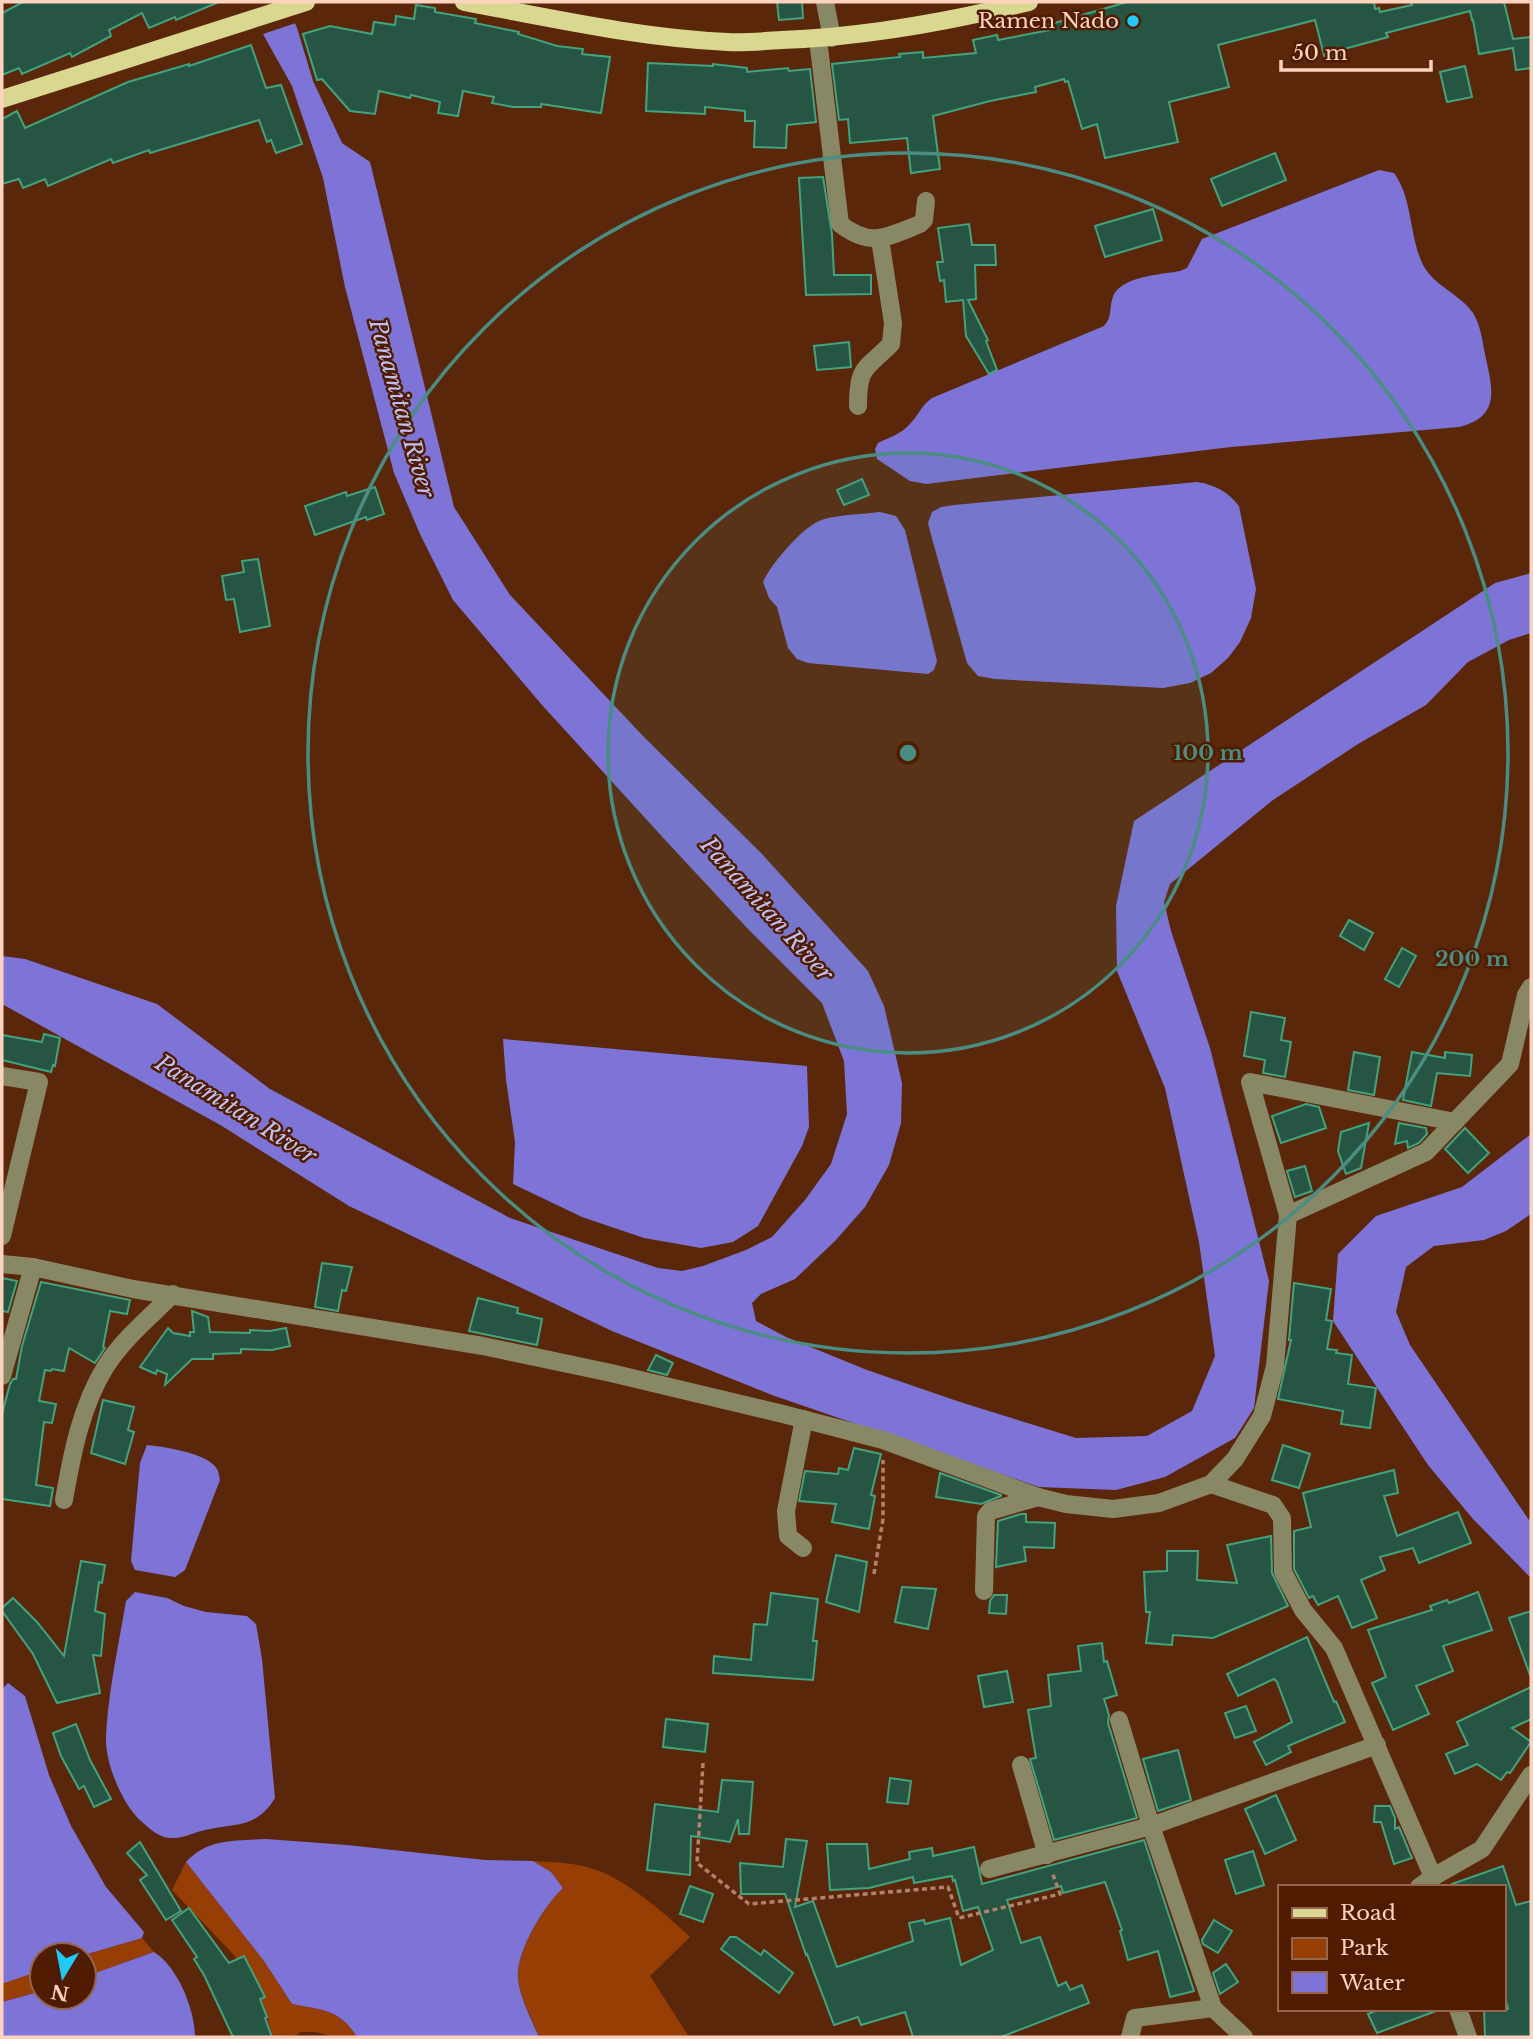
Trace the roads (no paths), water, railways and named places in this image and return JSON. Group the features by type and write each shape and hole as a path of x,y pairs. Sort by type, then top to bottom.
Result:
{"main road":[{"path":"464,2 643,34 729,42 825,38 926,25 1029,2"},
{"path":"2,100 301,4"}],"street":[{"path":"825,2 825,38 840,224 855,236 880,240 920,224 926,201"},
{"path":"858,406 858,383 863,371 891,344 893,323 880,240"},
{"path":"1289,1215 1426,1152 1510,1064 1526,995 1531,987"},
{"path":"2,1076 39,1082 2,1236"},
{"path":"2,1264 33,1267 133,1289 483,1346 611,1373 883,1440 1038,1497 1066,1504 1113,1509 1159,1503 1211,1484 1234,1460 1262,1416 1275,1366 1289,1215 1250,1082 1455,1122"},
{"path":"2,1376 33,1267"},
{"path":"64,1500 88,1399 107,1364 173,1294"},
{"path":"803,1548 788,1536 786,1511 804,1419"},
{"path":"1211,1484 1273,1505 1282,1518 1283,1572 1303,1611 1334,1648 1377,1745 1426,1882 1482,1849 1531,1776"},
{"path":"984,1591 986,1516 990,1511 1038,1497"},
{"path":"1119,1720 1151,1826 1213,2008 1244,2037"},
{"path":"989,1869 1151,1826 1377,1745"},
{"path":"1020,1765 1046,1855"},
{"path":"1130,2037 1135,2018 1213,2008"},
{"path":"1459,2011 1468,2037"}],"water":[{"name":"Panamitan River","path":"245,2 286,2 313,81 342,143 370,162 454,507 510,595 643,736 762,854 868,971 884,1006 902,1083 901,1123 889,1165 865,1207 835,1241 795,1279 761,1294 752,1303 756,1321 786,1337 867,1370 1076,1438 1147,1436 1192,1411 1215,1356 1199,1242 1165,1088 1117,971 1116,906 1134,821 1495,583 1531,573 1531,633 1509,640 1468,662 1426,705 1358,744 1273,800 1170,884 1164,902 1171,931 1210,1048 1269,1281 1254,1408 1235,1438 1165,1477 1116,1490 1039,1487 772,1395 612,1331 349,1206 222,1126 2,1004 2,956 25,959 157,1004 270,1089 510,1218 658,1268 682,1271 703,1266 772,1237 805,1200 831,1164 847,1114 844,1061 822,1003 667,842 542,705 453,600 420,534 394,473 345,287 323,178 292,86"},
{"path":"1379,170 1394,173 1400,183 1423,265 1434,279 1468,306 1478,323 1490,378 1491,399 1482,416 1473,422 1459,427 1231,447 926,484 910,481 877,459 875,449 878,443 906,428 932,398 1104,326 1109,317 1112,300 1122,286 1140,278 1187,268 1202,239"},
{"path":"1197,482 1220,490 1239,506 1256,589 1251,618 1240,642 1228,658 1211,673 1190,683 1163,688 995,679 978,676 967,663 928,523 932,512 954,505"},
{"path":"880,512 896,516 905,530 937,661 934,670 928,674 808,663 797,659 788,648 777,607 769,598 763,582 788,547 812,525 832,517"},
{"path":"503,1039 807,1066 809,1127 802,1146 758,1226 733,1242 701,1248 644,1238 582,1217 513,1184 515,1142"},
{"path":"1531,1134 1531,1214 1506,1231 1484,1240 1434,1246 1406,1267 1396,1312 1410,1345 1531,1523 1531,1578 1473,1519 1428,1465 1333,1321 1338,1254 1376,1216 1462,1187"},
{"path":"147,1445 196,1455 212,1463 219,1473 220,1480 185,1570 175,1577 135,1570 131,1561 140,1463"},
{"path":"135,1592 167,1598 206,1612 247,1616 256,1624 262,1659 275,1798 261,1815 245,1823 169,1838 156,1833 142,1822 122,1796 109,1761 107,1724 126,1601"},
{"path":"8,1683 25,1696 49,1775 71,1826 106,1887 144,1932 142,1938 98,1951 98,1941 28,1941 28,1975 2,1984 2,1689"},
{"path":"266,1839 485,1860 533,1861 551,1872 563,1888 532,1930 518,1969 521,1994 539,2037 357,2037 337,2016 292,2004 264,1961 186,1862 204,1849 223,1842"},
{"path":"154,1952 178,1978 192,2014 195,2037 2,2037 2,2002 28,1995 28,2011 98,2011 98,1972"}],"place":[{"name":"Ramen Nado","path":"1133,21"}]}
